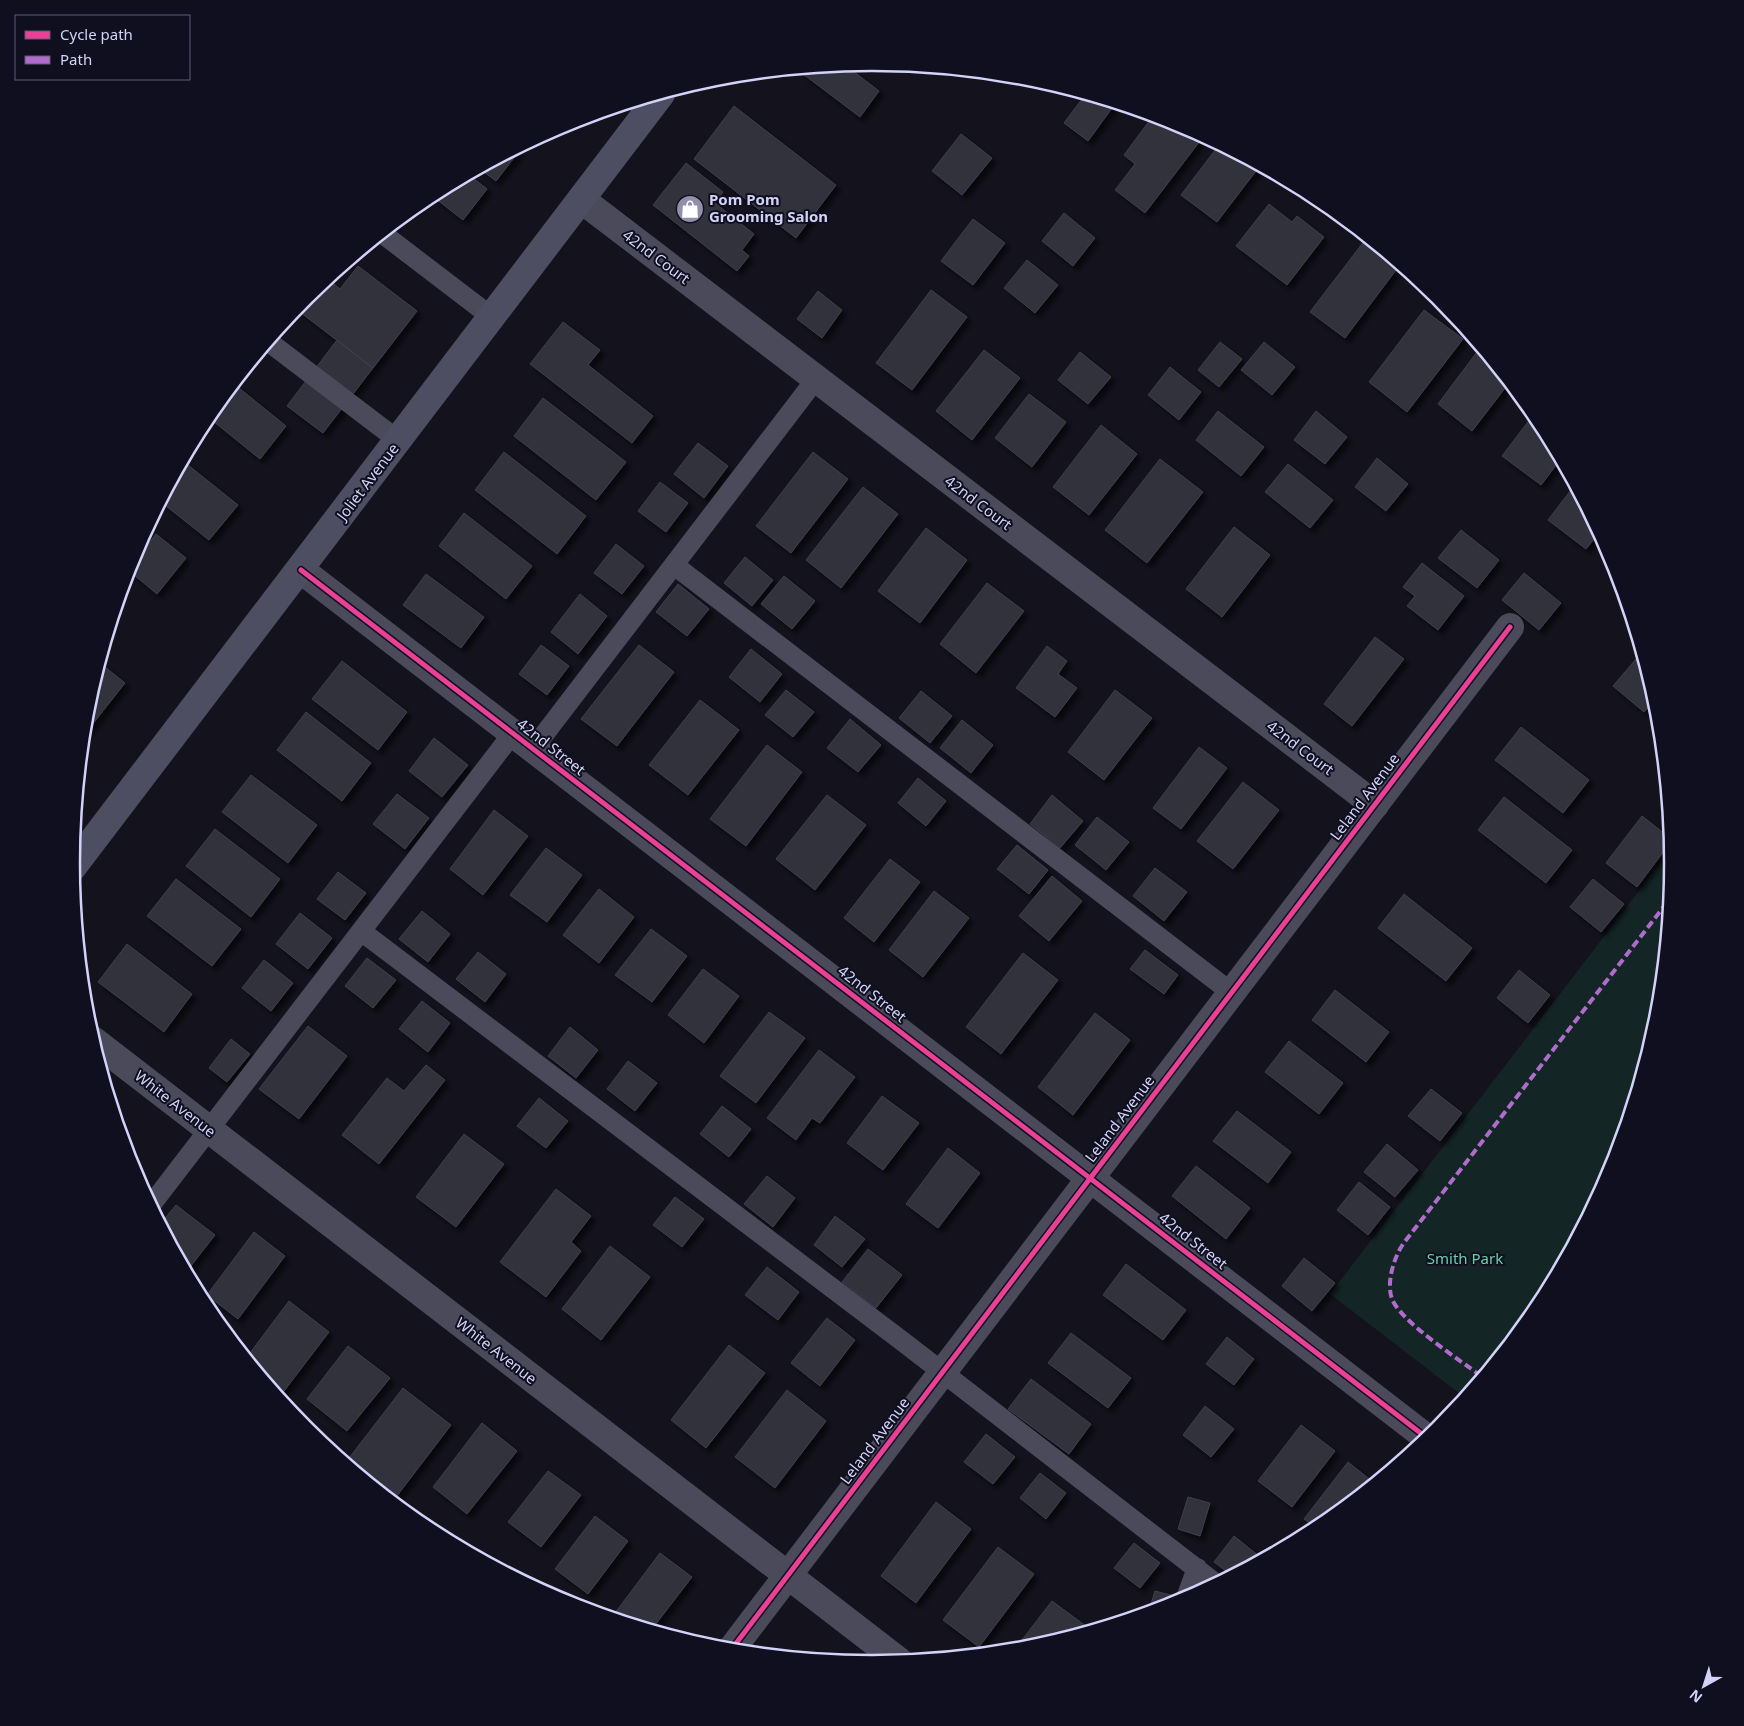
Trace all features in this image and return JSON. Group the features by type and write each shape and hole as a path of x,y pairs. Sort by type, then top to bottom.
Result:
{"street":[{"name":"Joliet Avenue","path":"80,857 493,318 655,102"},
{"name":"42nd Court","path":"582,200 1374,805"},
{"name":"42nd Street","path":"301,570 1421,1433"},
{"name":"Leland Avenue","path":"736,1643 1510,627"},
{"name":"White Avenue","path":"102,1047 890,1654"}],"lane":[{"path":"387,237 493,318"},
{"path":"273,345 399,441"},
{"path":"155,1198 360,931 674,565 816,379"},
{"path":"674,565 1232,993"},
{"path":"360,931 943,1373 1209,1579"},
{"path":"1189,1588 1196,1568"}],"green space":[{"name":"Smith Park","path":"1664,858 1662,915 1649,1017 1637,1068 1622,1117 1582,1213 1558,1259 1500,1345 1459,1393 1330,1294"}],"building":[{"path":"854,72 879,91 860,117 804,75"},
{"path":"1082,99 1112,109 1088,141 1064,123"},
{"path":"734,106 836,185 796,238 694,159"},
{"path":"1149,122 1199,143 1145,213 1115,190 1135,164 1124,155"},
{"path":"961,134 992,158 962,195 932,171"},
{"path":"1215,150 1256,171 1217,222 1181,195"},
{"path":"515,157 496,181 485,172"},
{"path":"686,163 723,192 715,203 754,234 742,250 749,256 737,271 653,205"},
{"path":"474,179 487,189 463,220 439,201"},
{"path":"1269,204 1292,222 1297,216 1324,237 1287,285 1236,246"},
{"path":"1064,213 1095,238 1073,266 1042,241"},
{"path":"973,219 1005,243 973,285 941,261"},
{"path":"1363,242 1396,270 1345,338 1310,312"},
{"path":"1027,260 1058,285 1035,313 1004,288"},
{"path":"358,266 417,311 373,368 302,314 333,283 340,289"},
{"path":"931,290 967,317 912,390 876,363"},
{"path":"818,291 842,310 822,338 797,319"},
{"path":"1424,310 1463,339 1407,412 1369,382"},
{"path":"563,322 600,350 588,365 653,416 632,443 530,364"},
{"path":"337,340 373,368 323,433 287,406"},
{"path":"1220,342 1242,359 1219,387 1198,370"},
{"path":"1264,342 1295,367 1272,395 1241,370"},
{"path":"984,350 1020,378 972,440 936,411"},
{"path":"1080,352 1111,377 1088,404 1058,380"},
{"path":"1477,353 1505,388 1472,431 1438,404"},
{"path":"1170,367 1201,392 1179,420 1148,395"},
{"path":"239,388 286,426 260,459 215,422"},
{"path":"1029,394 1066,422 1032,467 995,438"},
{"path":"543,398 626,462 596,500 514,436"},
{"path":"1218,411 1264,447 1241,476 1196,440"},
{"path":"1316,411 1347,437 1325,464 1294,440"},
{"path":"1529,421 1556,465 1541,485 1502,456"},
{"path":"1101,425 1137,454 1089,515 1053,487"},
{"path":"698,443 728,466 704,498 674,474"},
{"path":"504,452 586,516 557,554 475,490"},
{"path":"813,452 848,479 791,553 756,526"},
{"path":"1377,458 1408,484 1386,511 1355,487"},
{"path":"1160,459 1203,492 1147,563 1105,530"},
{"path":"1288,464 1333,500 1310,528 1265,492"},
{"path":"188,465 238,505 209,540 166,506"},
{"path":"660,482 688,503 666,532 638,511"},
{"path":"863,487 898,514 841,588 806,560"},
{"path":"1570,491 1594,539 1586,549 1548,520"},
{"path":"464,513 532,566 506,599 439,546"},
{"path":"1234,527 1270,555 1222,617 1186,589"},
{"path":"926,528 967,560 920,623 878,591"},
{"path":"1461,530 1499,560 1477,588 1438,558"},
{"path":"156,534 186,558 157,594 135,576 148,544"},
{"path":"616,544 644,566 622,594 594,573"},
{"path":"745,557 773,580 752,606 724,583"},
{"path":"1422,563 1464,596 1438,630 1407,606 1415,596 1403,587"},
{"path":"1524,573 1561,603 1539,630 1502,600"},
{"path":"426,574 484,617 461,648 403,605"},
{"path":"784,576 815,601 792,629 761,604"},
{"path":"987,583 1024,611 976,673 940,644"},
{"path":"678,584 709,609 687,636 656,612"},
{"path":"580,594 607,616 578,654 551,632"},
{"path":"1375,637 1404,659 1352,726 1324,704"},
{"path":"541,645 569,666 547,695 519,674"},
{"path":"639,645 674,672 617,746 581,719"},
{"path":"1047,646 1067,661 1058,674 1077,688 1055,717 1016,688"},
{"path":"751,649 782,674 760,702 729,677"},
{"path":"1636,659 1648,707 1644,712 1613,686"},
{"path":"342,661 407,712 378,750 312,699"},
{"path":"105,667 125,683 93,724"},
{"path":"786,690 814,712 793,737 765,715"},
{"path":"1115,690 1152,718 1104,780 1068,752"},
{"path":"921,691 952,716 930,743 899,718"},
{"path":"700,700 739,730 688,795 649,765"},
{"path":"306,712 371,763 342,801 277,750"},
{"path":"850,719 881,745 858,772 827,748"},
{"path":"962,720 993,745 971,773 940,748"},
{"path":"1521,727 1589,780 1563,813 1495,760"},
{"path":"434,738 468,765 442,797 409,771"},
{"path":"767,745 802,772 746,846 710,819"},
{"path":"1199,747 1227,768 1181,829 1153,808"},
{"path":"251,775 317,825 288,863 222,812"},
{"path":"918,778 946,801 926,826 898,803"},
{"path":"1243,782 1279,810 1233,869 1197,841"},
{"path":"397,794 429,818 405,849 373,824"},
{"path":"827,795 866,825 815,890 776,859"},
{"path":"1052,795 1083,821 1060,848 1030,824"},
{"path":"1504,797 1572,850 1546,883 1478,830"},
{"path":"494,810 528,836 483,895 450,869"},
{"path":"1642,816 1663,832 1664,852 1637,887 1606,863"},
{"path":"1097,817 1129,842 1106,870 1075,845"},
{"path":"215,829 280,879 251,917 186,866"},
{"path":"1017,845 1048,870 1029,894 997,869"},
{"path":"546,848 582,875 547,922 510,895"},
{"path":"890,859 920,882 874,942 844,918"},
{"path":"1155,868 1187,892 1164,921 1133,896"},
{"path":"338,872 366,893 345,920 317,899"},
{"path":"1052,876 1082,901 1049,941 1019,916"},
{"path":"176,879 241,929 212,966 147,916"},
{"path":"1593,879 1624,904 1601,932 1570,907"},
{"path":"599,889 634,917 599,963 563,935"},
{"path":"934,891 969,918 923,977 889,950"},
{"path":"1404,894 1472,948 1446,981 1378,928"},
{"path":"422,911 450,934 428,962 399,939"},
{"path":"300,913 332,938 308,969 276,944"},
{"path":"651,929 687,956 652,1002 615,975"},
{"path":"127,944 192,994 164,1032 98,982"},
{"path":"1145,950 1178,975 1164,994 1130,969"},
{"path":"478,952 506,974 485,1002 456,979"},
{"path":"1023,953 1058,980 1001,1054 966,1027"},
{"path":"367,958 396,980 373,1008 345,986"},
{"path":"264,960 293,983 271,1011 242,988"},
{"path":"703,969 739,996 704,1043 668,1015"},
{"path":"1519,970 1550,995 1528,1023 1497,998"},
{"path":"1335,990 1389,1032 1366,1062 1312,1020"},
{"path":"422,1001 450,1023 428,1052 399,1029"},
{"path":"769,1012 805,1038 756,1103 720,1076"},
{"path":"1095,1013 1130,1040 1073,1115 1038,1087"},
{"path":"308,1026 347,1056 299,1119 259,1089"},
{"path":"570,1027 598,1050 576,1078 548,1056"},
{"path":"231,1039 250,1054 227,1082 209,1068"},
{"path":"1289,1041 1343,1083 1319,1114 1265,1072"},
{"path":"819,1050 855,1077 820,1123 812,1118 796,1140 767,1118"},
{"path":"628,1061 657,1083 635,1111 607,1089"},
{"path":"426,1065 445,1080 379,1164 342,1135 387,1078 404,1091"},
{"path":"1431,1089 1462,1113 1440,1141 1408,1116"},
{"path":"882,1096 919,1123 883,1170 847,1143"},
{"path":"539,1098 568,1121 546,1148 517,1126"},
{"path":"722,1106 751,1129 729,1157 700,1134"},
{"path":"1237,1111 1291,1152 1268,1183 1213,1141"},
{"path":"464,1134 504,1164 456,1227 416,1197"},
{"path":"1387,1144 1418,1170 1395,1197 1364,1172"},
{"path":"948,1148 980,1173 938,1228 906,1204"},
{"path":"1196,1166 1250,1208 1226,1239 1172,1196"},
{"path":"767,1176 795,1198 773,1227 744,1204"},
{"path":"1359,1182 1390,1207 1368,1235 1337,1210"},
{"path":"556,1189 591,1216 571,1242 581,1251 546,1297 500,1262"},
{"path":"675,1197 704,1219 682,1247 653,1225"},
{"path":"176,1205 215,1235 191,1266 186,1259 165,1218"},
{"path":"835,1216 865,1239 842,1267 814,1245"},
{"path":"254,1232 285,1256 238,1319 211,1298 208,1294"},
{"path":"610,1246 650,1277 601,1340 562,1309"},
{"path":"868,1249 902,1275 876,1308 842,1282"},
{"path":"1304,1258 1335,1283 1312,1311 1282,1286"},
{"path":"1126,1264 1186,1310 1163,1340 1103,1295"},
{"path":"767,1267 799,1292 778,1320 745,1295"},
{"path":"289,1301 329,1332 283,1392 250,1353"},
{"path":"827,1318 855,1340 820,1386 791,1363"},
{"path":"1071,1333 1131,1378 1108,1408 1048,1363"},
{"path":"1227,1337 1254,1359 1234,1385 1206,1364"},
{"path":"729,1345 765,1373 706,1448 671,1420"},
{"path":"348,1346 390,1378 347,1431 307,1399"},
{"path":"1031,1379 1091,1424 1069,1454 1008,1409"},
{"path":"403,1388 451,1425 397,1496 349,1458"},
{"path":"787,1390 826,1421 775,1488 735,1457"},
{"path":"1205,1406 1234,1429 1211,1457 1183,1435"},
{"path":"482,1423 517,1451 467,1514 433,1487"},
{"path":"1301,1425 1335,1451 1292,1507 1258,1481"},
{"path":"986,1434 1015,1457 993,1484 964,1462"},
{"path":"1348,1462 1369,1479 1309,1523 1304,1519"},
{"path":"548,1471 581,1495 541,1547 508,1522"},
{"path":"1040,1473 1066,1493 1046,1519 1020,1498"},
{"path":"1188,1497 1210,1503 1200,1536 1178,1529"},
{"path":"936,1502 971,1529 916,1603 881,1576"},
{"path":"595,1516 628,1541 588,1594 555,1569"},
{"path":"1234,1536 1257,1555 1226,1571 1214,1562"},
{"path":"1134,1543 1160,1563 1140,1588 1114,1568"},
{"path":"998,1547 1034,1574 979,1647 943,1620"},
{"path":"660,1553 692,1577 655,1624 616,1612"},
{"path":"1155,1591 1172,1595 1151,1603"},
{"path":"1052,1601 1085,1625 1077,1628 1021,1641"}],"marked path":[{"path":"1477,1373 1419,1329 1398,1308 1390,1292 1390,1278 1397,1256 1403,1244 1662,909"}],"cycle path":[{"path":"301,570 1421,1433"},
{"path":"736,1643 1510,627"}],"place":[{"name":"Pom Pom Grooming Salon","path":"690,209"}]}
